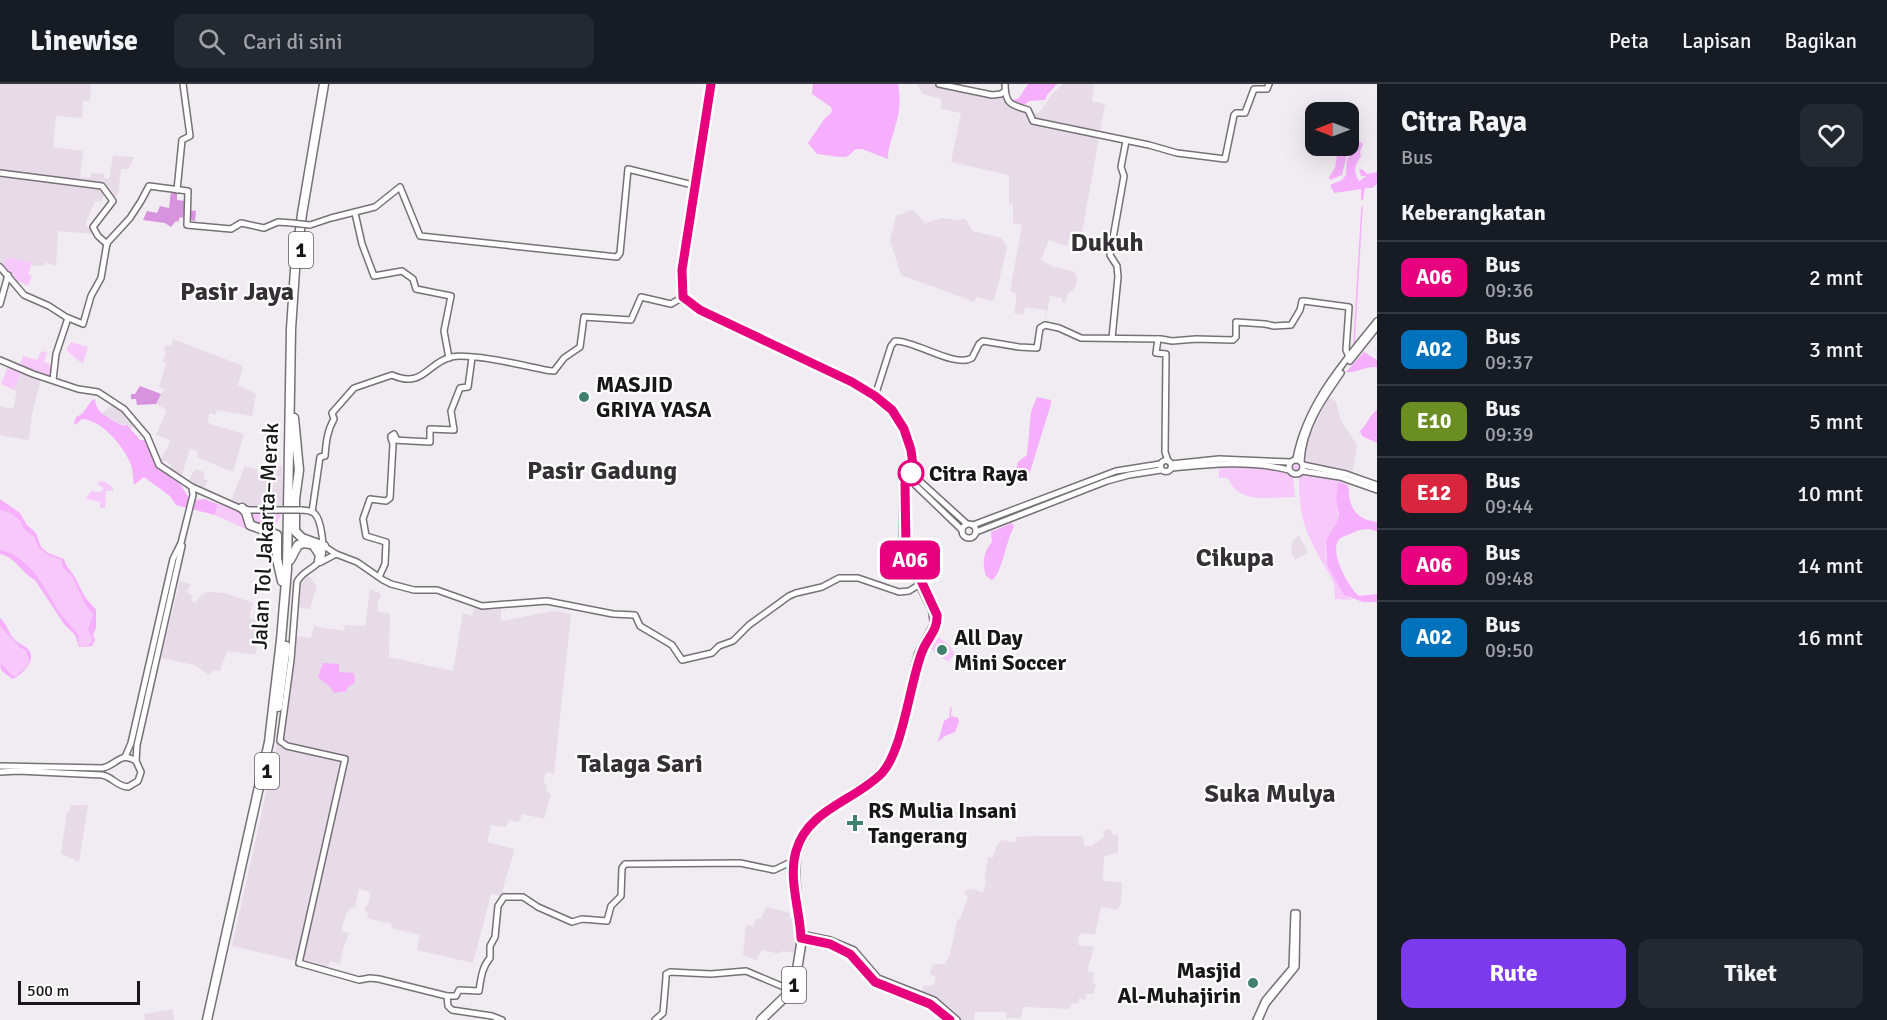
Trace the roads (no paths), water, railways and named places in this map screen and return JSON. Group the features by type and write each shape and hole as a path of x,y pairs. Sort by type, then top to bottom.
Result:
{"highway":[{"name":"Jalan Tol Jakarta–Merak","path":"209,1020 273,742 288,622 295,329 299,271 305,214 326,84"},
{"name":"Jalan Tol Jakarta–Merak","path":"209,1020 269,741 285,589 288,435 295,270 302,214 326,84"},
{"path":"711,84 682,278 683,297 700,310 812,362 875,396 894,412 901,423 913,465 903,492 904,548 934,612 935,624 919,654 911,690"},
{"path":"294,418 299,470 295,528 298,536 323,547"},
{"path":"285,589 281,556 284,470 288,435"},
{"path":"908,478 907,551 934,609 937,623 922,649 911,690"},
{"path":"246,509 249,522 262,527 275,528 284,518"},
{"path":"246,509 250,525 277,535 277,559 282,586 281,640"},
{"path":"290,560 299,544 323,547"},
{"path":"320,561 319,552 323,547"},
{"name":"1","path":"761,1020 791,990 796,976 803,936 795,890 795,860 799,845 813,822 882,772 896,745 911,690"}],"street":[{"path":"177,190 182,140 190,136 183,84"},
{"path":"939,84 992,95 1001,94 1005,87"},
{"path":"1005,87 1010,103 1015,107 1028,110 1034,122 1189,155 1225,159 1234,115 1245,113 1254,88 1267,89 1269,84"},
{"path":"1112,338 1118,277 1117,266 1110,255 1123,185 1124,174 1121,167 1126,141"},
{"path":"0,267 22,294 83,324 91,296 102,278 107,243 130,218 148,186 189,193 187,225 232,229 241,223 264,228 278,222 310,225 378,206 400,187 420,236 617,257 620,254 628,169 696,186"},
{"path":"0,173 102,186 113,201 93,225 93,229 107,243"},
{"path":"355,213 362,244 374,276 401,271 413,279 416,289 451,296 444,331 449,358"},
{"path":"0,303 8,275"},
{"path":"312,512 320,457 325,456 329,428 334,419 332,414 334,408 352,390 392,375 403,380 412,379 449,358 472,358 555,370 564,358 580,347 584,317 631,320 641,297 671,304 683,297"},
{"path":"875,396 895,341 964,361 972,358 981,342 1037,348 1040,328 1045,325 1059,328 1081,338 1171,341 1233,340 1236,337 1236,322 1274,326 1291,325 1300,310 1302,301 1349,307 1346,350 1349,357"},
{"path":"53,380 56,354 68,318"},
{"path":"1336,377 1377,321"},
{"path":"1297,464 1312,418 1322,400 1349,357 1377,327"},
{"path":"1158,339 1156,353 1165,353 1166,465"},
{"path":"379,577 385,564 386,542 366,536 363,517 370,499 386,501 390,498 393,440 430,440 430,429 454,430 451,411 460,388 468,387 472,358"},
{"path":"0,360 26,372 78,389 98,392 124,409 146,435 159,465 200,492 246,509 300,510 312,512 319,519 323,547 320,561 301,575 297,583 280,741 285,746 345,759 299,963 359,980 379,979 447,996 456,996 459,990 477,992 480,990 486,963 490,960 490,948 495,939 498,906 504,897 523,897 538,907 572,922 582,919 607,921 611,906 621,896 623,866 626,863 740,863 759,865 774,870 795,860"},
{"path":"932,496 960,528 962,534 972,538 976,532 1045,502 1131,471 1166,465 1236,461 1297,464 1349,475 1377,485"},
{"path":"1297,464 1377,490"},
{"path":"908,478 968,523 976,532"},
{"path":"192,487 191,491 194,496"},
{"path":"172,583 174,556 181,543 194,496 200,492"},
{"path":"960,528 968,523 1045,502"},
{"path":"0,766 77,770 111,778 122,787 134,785 140,778 141,772 135,753 138,726 183,543 187,515"},
{"path":"323,547 357,562 391,584 414,590 437,590 486,607 547,601 613,614 635,615 642,627 672,645 682,660 712,653 719,646 733,641 749,625 794,593 822,587 837,579 858,578 899,592 909,591 920,584"},
{"path":"125,757 138,726"},
{"path":"111,778 112,766 117,759 125,757 136,760"},
{"path":"0,772 77,770 112,766"},
{"path":"1257,1020 1266,1004 1296,967 1295,913"},
{"path":"803,936 852,952 878,978 934,1000 957,1020"},
{"path":"852,952 875,982 930,1004 950,1020"},
{"path":"655,1020 663,1013 666,974 670,972 695,974 746,971 791,990"},
{"path":"447,996 448,1005 453,1010 492,1016 502,1020"}],"waterway":[{"path":"1354,344 1362,207"},
{"path":"950,717 951,708"}],"place":[{"name":"MASJID GRIYA YASA","path":"584,397"},
{"name":"Citra Raya","path":"911,473"},
{"name":"All Day Mini Soccer","path":"942,650"},
{"name":"RS Mulia Insani Tangerang","path":"855,823"},
{"name":"Masjid Al-Muhajirin","path":"1253,983"}],"district":[{"name":"Dukuh","path":"1107,243"},
{"name":"Pasir Jaya","path":"237,292"},
{"name":"Pasir Gadung","path":"602,471"},
{"name":"Cikupa","path":"1235,558"},
{"name":"Talaga Sari","path":"640,764"},
{"name":"Suka Mulya","path":"1270,794"}]}
